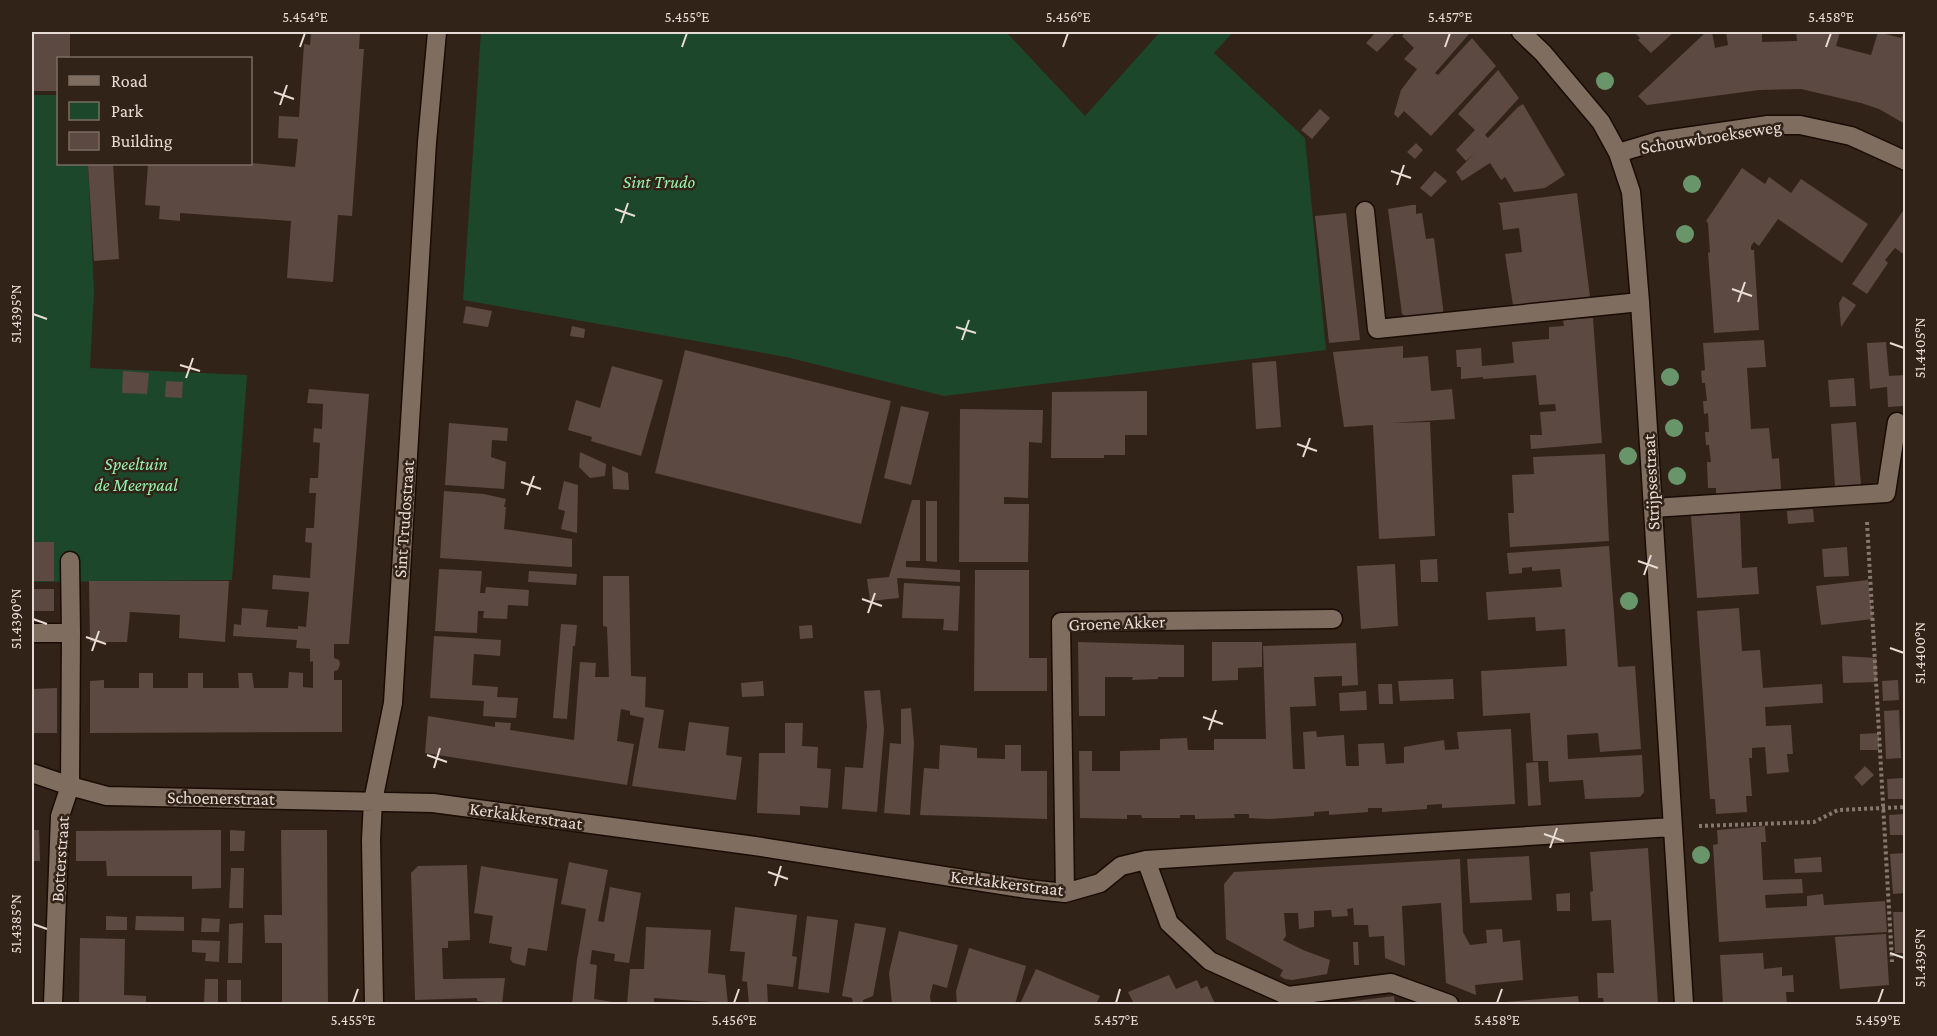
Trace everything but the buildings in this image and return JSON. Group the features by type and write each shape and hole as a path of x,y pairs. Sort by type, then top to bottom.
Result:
{"street":[{"name":"Sint Trudostraat","path":"374,1005 370,840 373,801 393,703 427,142 437,32"},
{"name":"Strijpsestraat","path":"1521,32 1543,53 1601,122 1618,153 1631,192 1640,302 1684,1005"},
{"name":"Schouwbroekseweg","path":"1618,153 1658,141 1768,125 1800,125 1851,136 1905,161"},
{"path":"1365,211 1377,329 1640,302"},
{"path":"1653,508 1886,492 1897,422"},
{"path":"70,561 70,786"},
{"name":"Groene Akker","path":"1065,893 1060,622 1333,619"},
{"path":"32,633 71,633"},
{"name":"Schoenerstraat","path":"32,773 107,796 373,801"},
{"name":"Botterstraat","path":"53,1005 60,816 70,786"},
{"name":"Kerkakkerstraat","path":"373,801 433,803 743,845 1065,893 1100,883 1121,866 1146,860 1672,827"},
{"path":"1146,860 1169,923 1210,961 1288,1000 1391,983 1449,1005"}],"path":[{"path":"1865,494 1892,962"},
{"path":"1705,826 1814,822 1838,810 1905,807"}],"green space":[{"name":"Sint Trudo","path":"481,32 1009,32 1008,34 1085,116 1160,32 1233,32 1214,53 1305,138 1326,350 944,396 786,357 463,300"},
{"name":"Speeltuin de Meerpaal","path":"32,95 57,95 57,165 88,165 94,292 90,368 247,375 232,580 32,582"}]}
